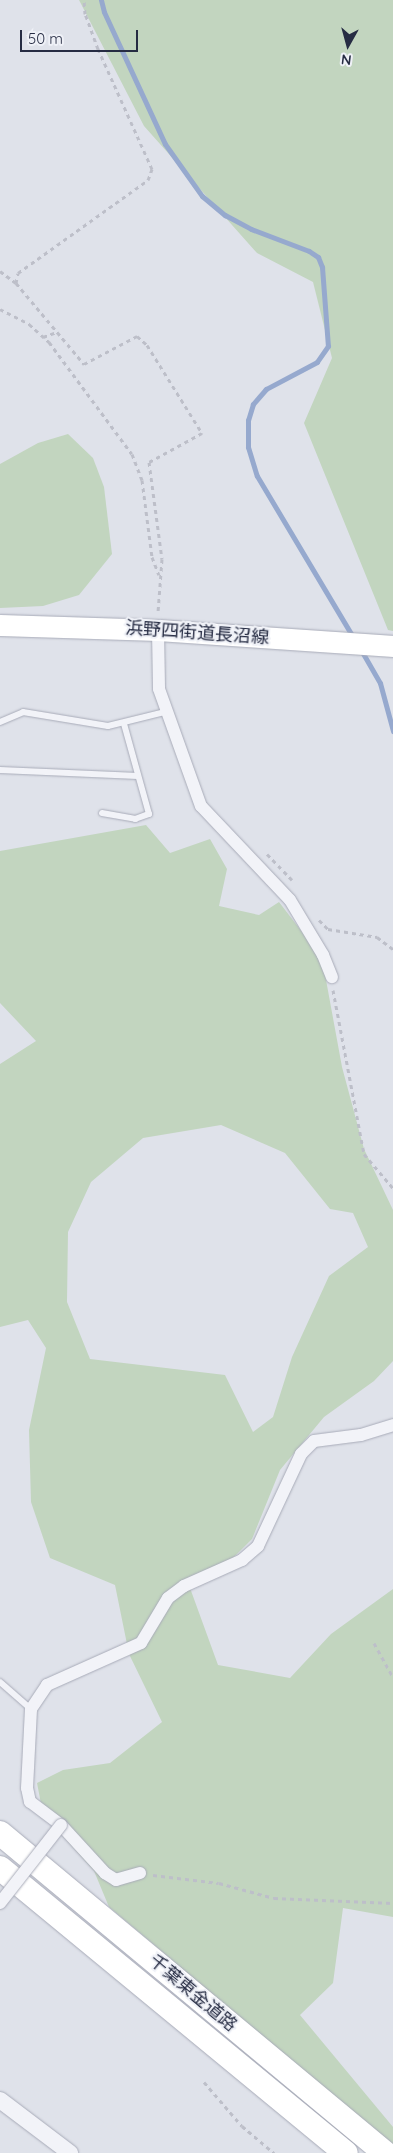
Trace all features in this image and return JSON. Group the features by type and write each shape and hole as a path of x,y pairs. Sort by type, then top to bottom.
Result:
{"highway":[{"name":"千葉東金道路","path":"0,1833 385,2153"},
{"name":"千葉東金道路","path":"0,1868 346,2153"}],"main road":[{"name":"浜野四街道長沼線","path":"0,625 158,630 393,646"}],"street":[{"path":"158,630 159,689 165,712 200,806 290,900 324,955 332,977"},
{"path":"140,1873 116,1880 105,1873 61,1825 30,1802 27,1788 30,1709 47,1685 141,1643 168,1598 184,1586 242,1560 258,1546 302,1454 314,1441 361,1435 393,1425"},
{"path":"0,1903 61,1825"},
{"path":"0,2100 70,2153"}],"lane":[{"path":"0,722 23,712 108,726 124,724 165,712"},
{"path":"102,813 135,819 149,814 124,724"},
{"path":"0,770 138,776"},
{"path":"0,1682 30,1709"}],"path":[{"path":"16,283 18,273 148,180 152,169 98,49 85,14 84,0"},
{"path":"0,271 16,283 84,364 136,336 147,345 202,432 149,462 162,558 158,630"},
{"path":"0,309 29,324 43,337 132,454 142,480 152,557 160,576"},
{"path":"43,337 57,332"},
{"path":"262,849 284,868 295,885"},
{"path":"316,917 328,929 377,937 393,950"},
{"path":"332,977 334,1000 364,1154 393,1188"},
{"path":"374,1643 393,1677"},
{"path":"140,1873 219,1883 274,1898 393,1903"},
{"path":"204,2082 242,2126 274,2153"}],"green space":[{"path":"79,0 393,0 393,631 388,630 304,423 332,358 313,282 257,253 144,126"},
{"path":"68,434 93,458 104,487 112,554 79,595 43,606 0,608 0,464 38,443"},
{"path":"146,825 170,853 210,839 227,869 219,906 259,915 279,902 322,958 342,1067 364,1149 393,1210 393,1361 374,1381 324,1417 280,1470 252,1539 219,1572 190,1588 218,1665 290,1678 331,1634 393,1589 393,1917 343,1908 333,1983 300,2015 393,2127 393,2146 109,1907 94,1871 43,1814 37,1783 63,1770 110,1763 162,1722 129,1654 115,1585 50,1558 31,1502 29,1430 46,1348 28,1320 0,1327 0,1064 36,1041 0,1003 0,851","holes":["221,1125 285,1153 330,1209 353,1213 368,1247 329,1276 292,1357 273,1417 253,1432 225,1375 90,1359 67,1302 68,1232 91,1182 143,1138"]}],"waterway":[{"path":"101,0 104,12 165,144 202,196 225,215 251,229 309,251 318,257 322,267 328,346 317,362 266,389 253,404 248,420 248,447 257,476 353,637"},
{"path":"361,650 380,683 393,731"}]}
